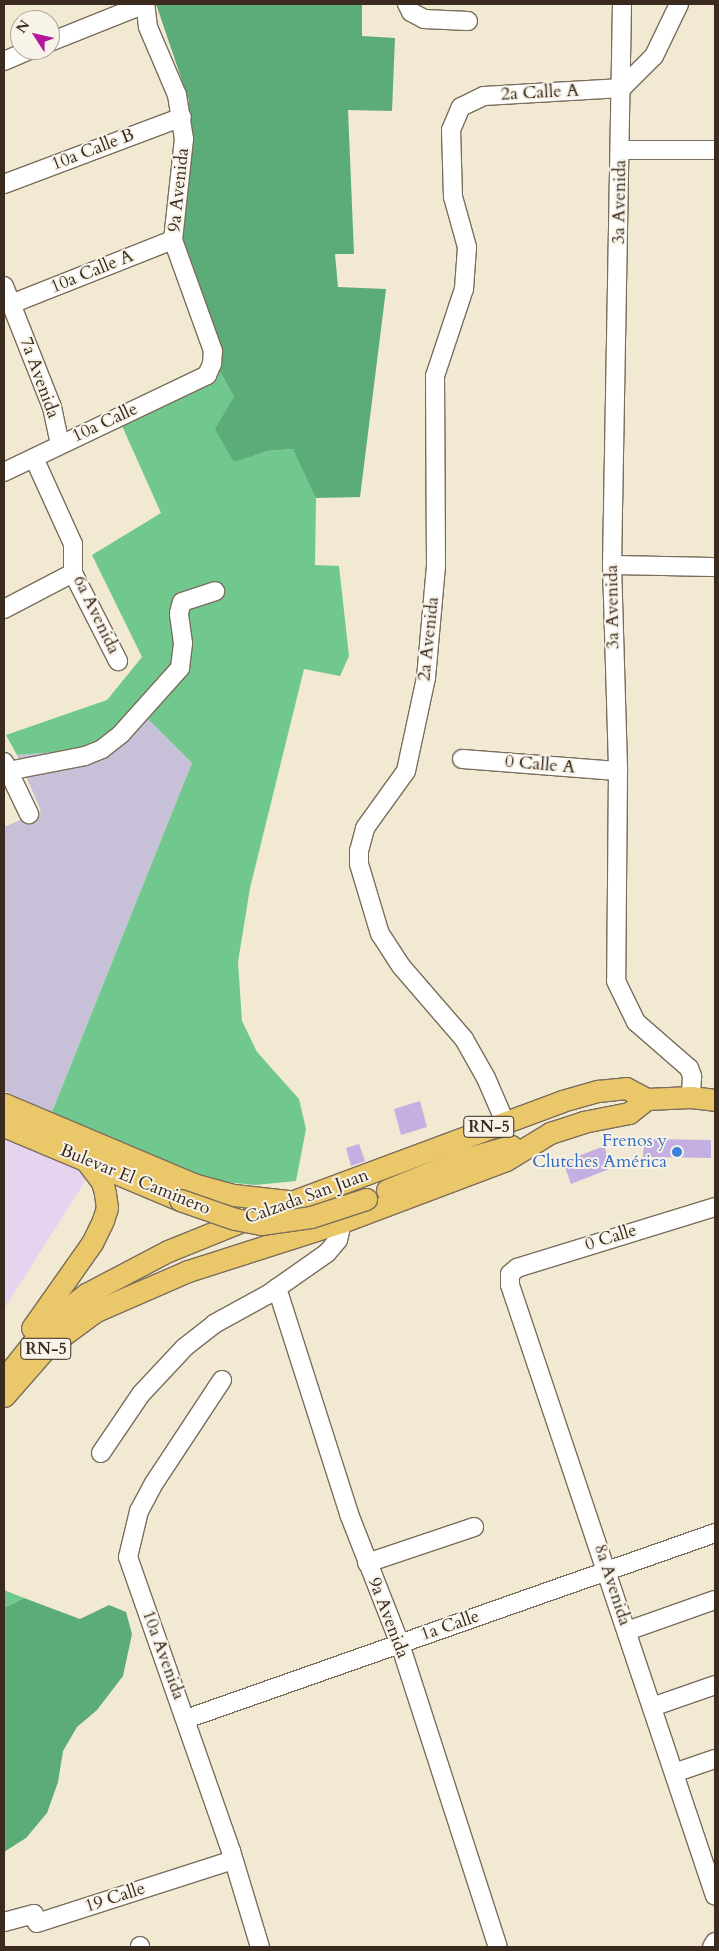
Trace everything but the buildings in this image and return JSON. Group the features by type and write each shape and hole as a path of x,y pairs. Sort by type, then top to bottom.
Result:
{"main road":[{"name":"Calzada San Juan","path":"4,1379 47,1325 86,1294 168,1251 504,1122 598,1091 626,1088 647,1099 691,1096 715,1100"},
{"name":"Calzada San Juan","path":"4,1396 47,1347 96,1311 188,1271 336,1224 506,1160 526,1146 583,1122 629,1113 647,1099"},
{"name":"Bulevar El Caminero","path":"4,1104 196,1185 234,1195 293,1202"},
{"name":"Bulevar El Caminero","path":"4,1126 180,1200 235,1219 262,1224 311,1217 366,1199 502,1147 526,1146"},
{"path":"4,1367 92,1242 103,1220 107,1208 102,1182 86,1161"},
{"path":"328,1190 336,1224"}],"street":[{"path":"60,38 145,4"},
{"name":"9a Avenida","path":"145,4 148,27 177,94 182,117 184,139 173,240 213,351 207,375"},
{"path":"407,4 411,12 424,19 468,21"},
{"name":"3a Avenida","path":"622,4 621,150 612,565 618,771 616,981 636,1022 689,1068 692,1076 691,1096"},
{"path":"622,88 654,56 679,4"},
{"name":"2a Calle A","path":"461,107 484,96 622,88"},
{"name":"2a Avenida","path":"461,107 451,130 453,197 467,247 464,289 435,376 436,566 426,678 408,764 399,784 365,828 359,864 380,934 401,966 464,1038 486,1078 504,1122"},
{"name":"10a Calle B","path":"4,184 182,117"},
{"path":"621,150 715,150"},
{"name":"10a Calle A","path":"12,304 173,240"},
{"name":"7a Avenida","path":"4,286 52,406 60,444"},
{"name":"10a Calle","path":"4,472 207,375"},
{"name":"6a Avenida","path":"34,458 72,544 73,573 118,661"},
{"path":"612,565 715,567"},
{"path":"4,609 73,573"},
{"path":"29,814 6,766 85,756 102,749 121,734 180,668 184,649 179,613 182,602 215,591"},
{"name":"0 Calle A","path":"462,759 618,771"},
{"name":"0 Calle","path":"510,1274 518,1268 715,1207"},
{"path":"101,1453 141,1394 185,1347 214,1324 277,1288 332,1248 338,1240 336,1224"},
{"name":"8a Avenida","path":"510,1274 510,1285 715,1896"},
{"name":"9a Avenida","path":"277,1288 367,1563 400,1644 498,1947"},
{"name":"10a Avenida","path":"222,1380 154,1483 139,1510 128,1557 186,1719 260,1947"},
{"path":"367,1563 474,1527"},
{"name":"1a Calle","path":"186,1719 715,1533"},
{"path":"627,1631 715,1600"},
{"path":"652,1707 715,1685"},
{"path":"674,1773 715,1759"},
{"name":"19 Calle","path":"4,1922 34,1914 37,1923 233,1860"},
{"path":"712,1947 715,1942"}],"shaded area":[{"path":"140,711 192,763 52,1112 4,1091 4,827 41,811 17,755 84,750"},
{"path":"4,1138 89,1175 4,1309"}],"green space":[{"path":"156,4 362,4 362,36 395,38 392,111 348,110 354,254 335,254 338,287 386,289 360,497 316,498 293,449 267,451 234,462 215,429 234,397 217,366 183,240 189,101"},
{"path":"217,366 234,397 234,461 267,451 293,449 307,474 316,498 315,565 339,566 349,656 340,676 304,669 250,888 238,962 242,1021 257,1052 299,1099 306,1129 296,1181 255,1185 215,1181 52,1112 192,763 140,711 84,750 17,755 6,735 107,700 142,657 92,555 161,513 118,417"},
{"path":"4,1590 24,1598 4,1608"},
{"path":"24,1598 80,1619 109,1605 126,1612 132,1634 123,1676 97,1710 77,1727 63,1751 58,1782 47,1813 26,1838 4,1852 4,1608"}],"place":[{"name":"Frenos y Clutches América","path":"677,1152"}]}
